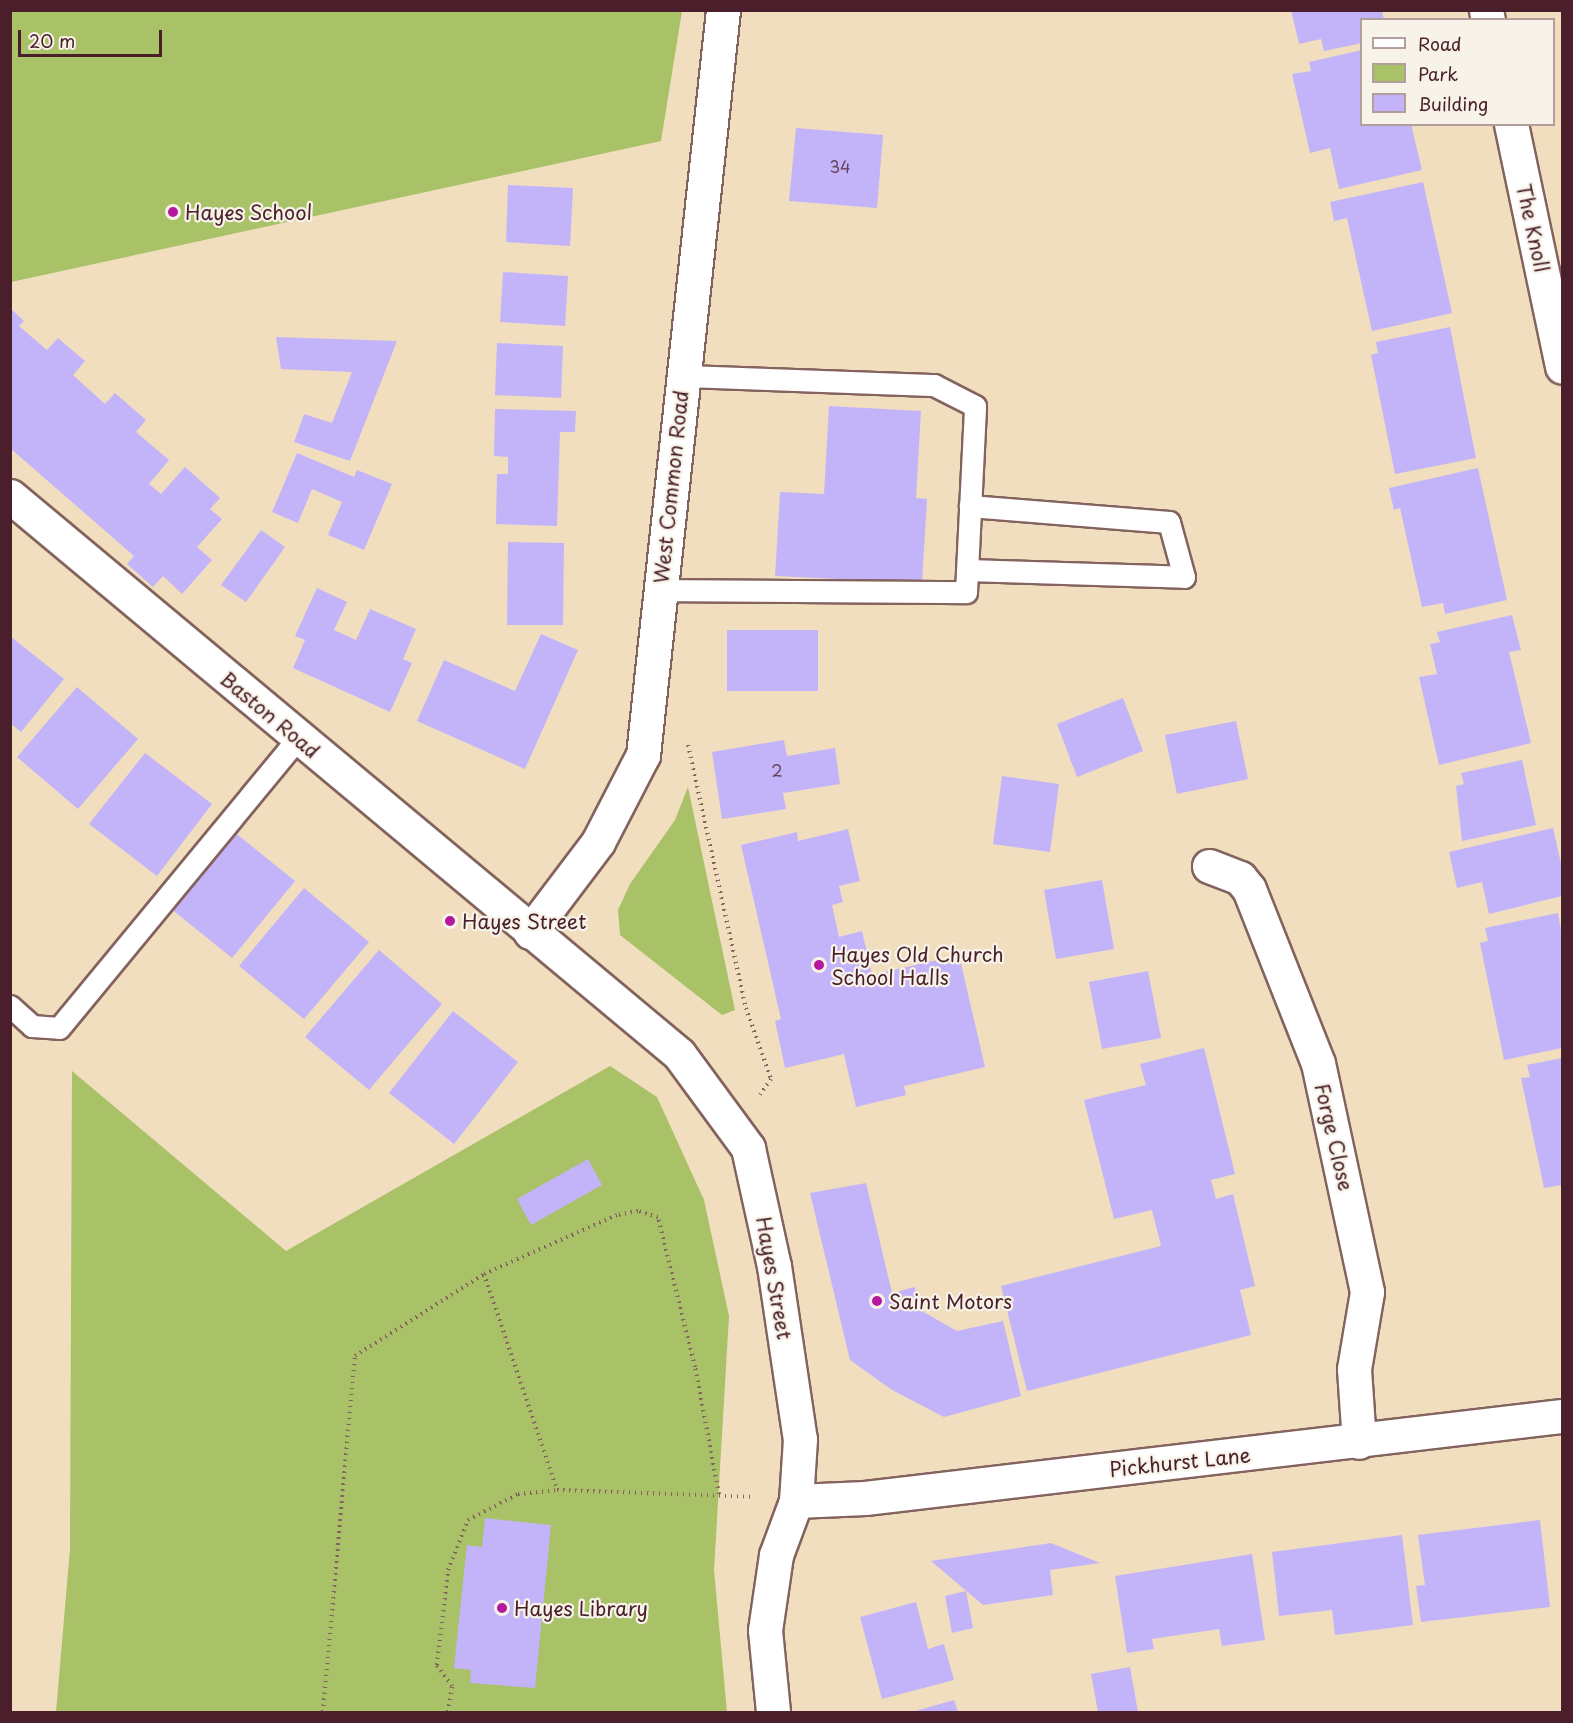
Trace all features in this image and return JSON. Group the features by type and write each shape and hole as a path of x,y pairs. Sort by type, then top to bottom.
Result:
{"main road":[{"name":"West Common Road","path":"530,932 598,842 643,755 723,10"},
{"name":"The Knoll","path":"1511,126 1563,367"},
{"name":"Baston Road","path":"10,496 530,932"},
{"name":"Forge Close","path":"1209,866 1240,878 1249,889 1318,1063 1367,1292 1354,1369 1359,1442"},
{"name":"Hayes Street","path":"530,932 679,1054 748,1148 774,1266 800,1439 796,1501 776,1555 765,1630 772,1713"},
{"name":"Pickhurst Lane","path":"796,1501 865,1498 1359,1442 1563,1416"}],"lane":[{"path":"660,590 966,592 975,406 934,385 683,376"},
{"path":"967,570 1184,577 1169,522 970,506"},
{"path":"10,1006 32,1026 59,1028 298,738"}],"path":[{"path":"648,703 683,730 699,785 704,825 746,1008 771,1079 736,1130"},
{"path":"322,1713 355,1356 484,1274 617,1215 638,1211 658,1217 695,1367 719,1494"},
{"path":"484,1274 557,1490"},
{"path":"448,1713 452,1686 437,1665 448,1570 468,1520 518,1494 557,1490 719,1494 796,1501"}],"green space":[{"name":"Hayes School","path":"10,11 682,11 661,141 11,282"},
{"path":"688,787 735,1010 722,1015 620,935 618,910 630,884 675,820"},
{"path":"610,1066 657,1097 704,1200 729,1316 714,1570 727,1712 56,1712 70,1549 72,1071 286,1251"}],"building":[{"path":"1291,10 1382,10 1384,18 1360,18 1360,43 1324,51 1321,39 1299,44"},
{"path":"1360,50 1360,126 1411,126 1422,170 1339,189 1330,148 1310,153 1292,74 1311,71 1309,62"},
{"path":"796,128 883,135 877,208 789,201"},
{"path":"1423,182 1452,313 1372,331 1347,218 1334,221 1330,202"},
{"path":"508,185 573,188 570,246 506,242"},
{"path":"503,272 568,276 565,326 500,322"},
{"path":"10,308 24,321 19,326 47,350 58,338 85,361 73,375 105,404 115,393 146,420 136,432 169,460 149,484 161,494 185,467 220,498 210,509 222,519 197,547 212,560 182,594 163,576 153,587 127,564 134,556 10,448"},
{"path":"1450,327 1476,458 1395,474 1371,355 1378,353 1376,342"},
{"path":"276,337 397,341 350,461 294,442 304,414 332,423 352,372 281,369"},
{"path":"497,343 563,346 561,398 495,395"},
{"path":"829,406 921,411 916,498 927,499 922,583 775,576 780,492 824,494"},
{"path":"495,409 576,411 575,432 560,432 557,526 496,524 497,474 508,474 508,457 494,456"},
{"path":"297,453 354,477 357,470 392,484 364,550 328,535 342,502 312,489 298,523 272,512"},
{"path":"1478,468 1507,600 1445,614 1443,603 1422,607 1400,508 1394,510 1389,488"},
{"path":"261,530 285,547 246,602 221,585"},
{"path":"508,542 564,543 563,625 507,625"},
{"path":"317,588 347,602 334,630 356,640 370,609 416,629 403,659 412,663 390,712 293,668 305,640 295,636"},
{"path":"1512,615 1521,650 1509,652 1531,743 1439,765 1419,677 1437,674 1430,644 1440,642 1437,632"},
{"path":"727,630 818,630 818,691 727,691"},
{"path":"541,634 578,650 525,769 417,721 444,660 515,691"},
{"path":"10,636 64,679 21,732 10,723"},
{"path":"77,687 138,739 78,809 17,757"},
{"path":"1123,698 1143,751 1077,777 1057,724"},
{"path":"1236,721 1248,779 1177,794 1165,735"},
{"path":"784,740 787,756 835,748 840,784 783,793 786,809 722,819 712,752"},
{"path":"145,753 212,804 157,876 89,824"},
{"path":"1522,760 1536,825 1462,841 1456,786 1464,784 1461,773"},
{"path":"1002,776 1059,784 1050,852 993,844"},
{"path":"1553,828 1562,868 1562,896 1489,914 1482,882 1457,888 1449,852"},
{"name":"Hayes Old Church School Halls","path":"848,829 860,881 839,886 843,902 832,905 839,937 862,931 872,975 959,955 985,1067 904,1086 906,1095 856,1107 844,1054 785,1068 775,1021 781,1019 741,845 797,832 798,841"},
{"path":"233,831 295,881 232,958 170,908"},
{"path":"1102,880 1114,949 1056,959 1044,890"},
{"path":"304,888 369,942 304,1019 239,966"},
{"path":"1558,913 1562,936 1562,1048 1504,1060 1480,943 1488,941 1485,928"},
{"path":"379,950 442,1004 369,1090 305,1037"},
{"path":"1148,971 1161,1038 1102,1049 1089,982"},
{"path":"453,1011 518,1062 454,1144 389,1093"},
{"path":"1204,1048 1235,1174 1211,1180 1216,1199 1233,1194 1255,1286 1240,1290 1251,1335 1027,1391 1001,1286 1161,1246 1152,1210 1114,1219 1084,1100 1146,1085 1140,1064"},
{"path":"1562,1058 1562,1185 1544,1188 1521,1078 1530,1077 1527,1065"},
{"path":"588,1159 602,1185 531,1225 517,1199"},
{"name":"Saint Motors","path":"866,1183 892,1293 915,1287 920,1310 957,1331 1003,1321 1021,1396 944,1417 892,1390 850,1360 810,1193"},
{"name":"Hayes Library","path":"485,1518 551,1525 535,1688 470,1683 471,1670 454,1668 467,1545 482,1547"},
{"path":"1540,1520 1550,1607 1421,1622 1416,1586 1425,1585 1418,1535"},
{"path":"1402,1535 1413,1625 1335,1635 1332,1610 1279,1616 1272,1552"},
{"path":"1051,1543 1100,1563 1050,1570 1053,1595 983,1605 931,1561"},
{"path":"1252,1554 1265,1640 1222,1646 1219,1629 1152,1639 1154,1649 1127,1653 1115,1576"},
{"path":"966,1591 973,1628 952,1633 945,1596"},
{"path":"916,1602 928,1649 944,1644 954,1680 882,1699 860,1617"},
{"path":"1130,1667 1138,1712 1098,1712 1091,1674"},
{"path":"954,1700 958,1712 912,1712"}],"place":[{"name":"Hayes School","path":"173,212"},
{"name":"Hayes Street","path":"450,921"},
{"name":"Hayes Old Church School Halls","path":"819,965"},
{"name":"Saint Motors","path":"877,1301"},
{"name":"Hayes Library","path":"502,1608"}]}
